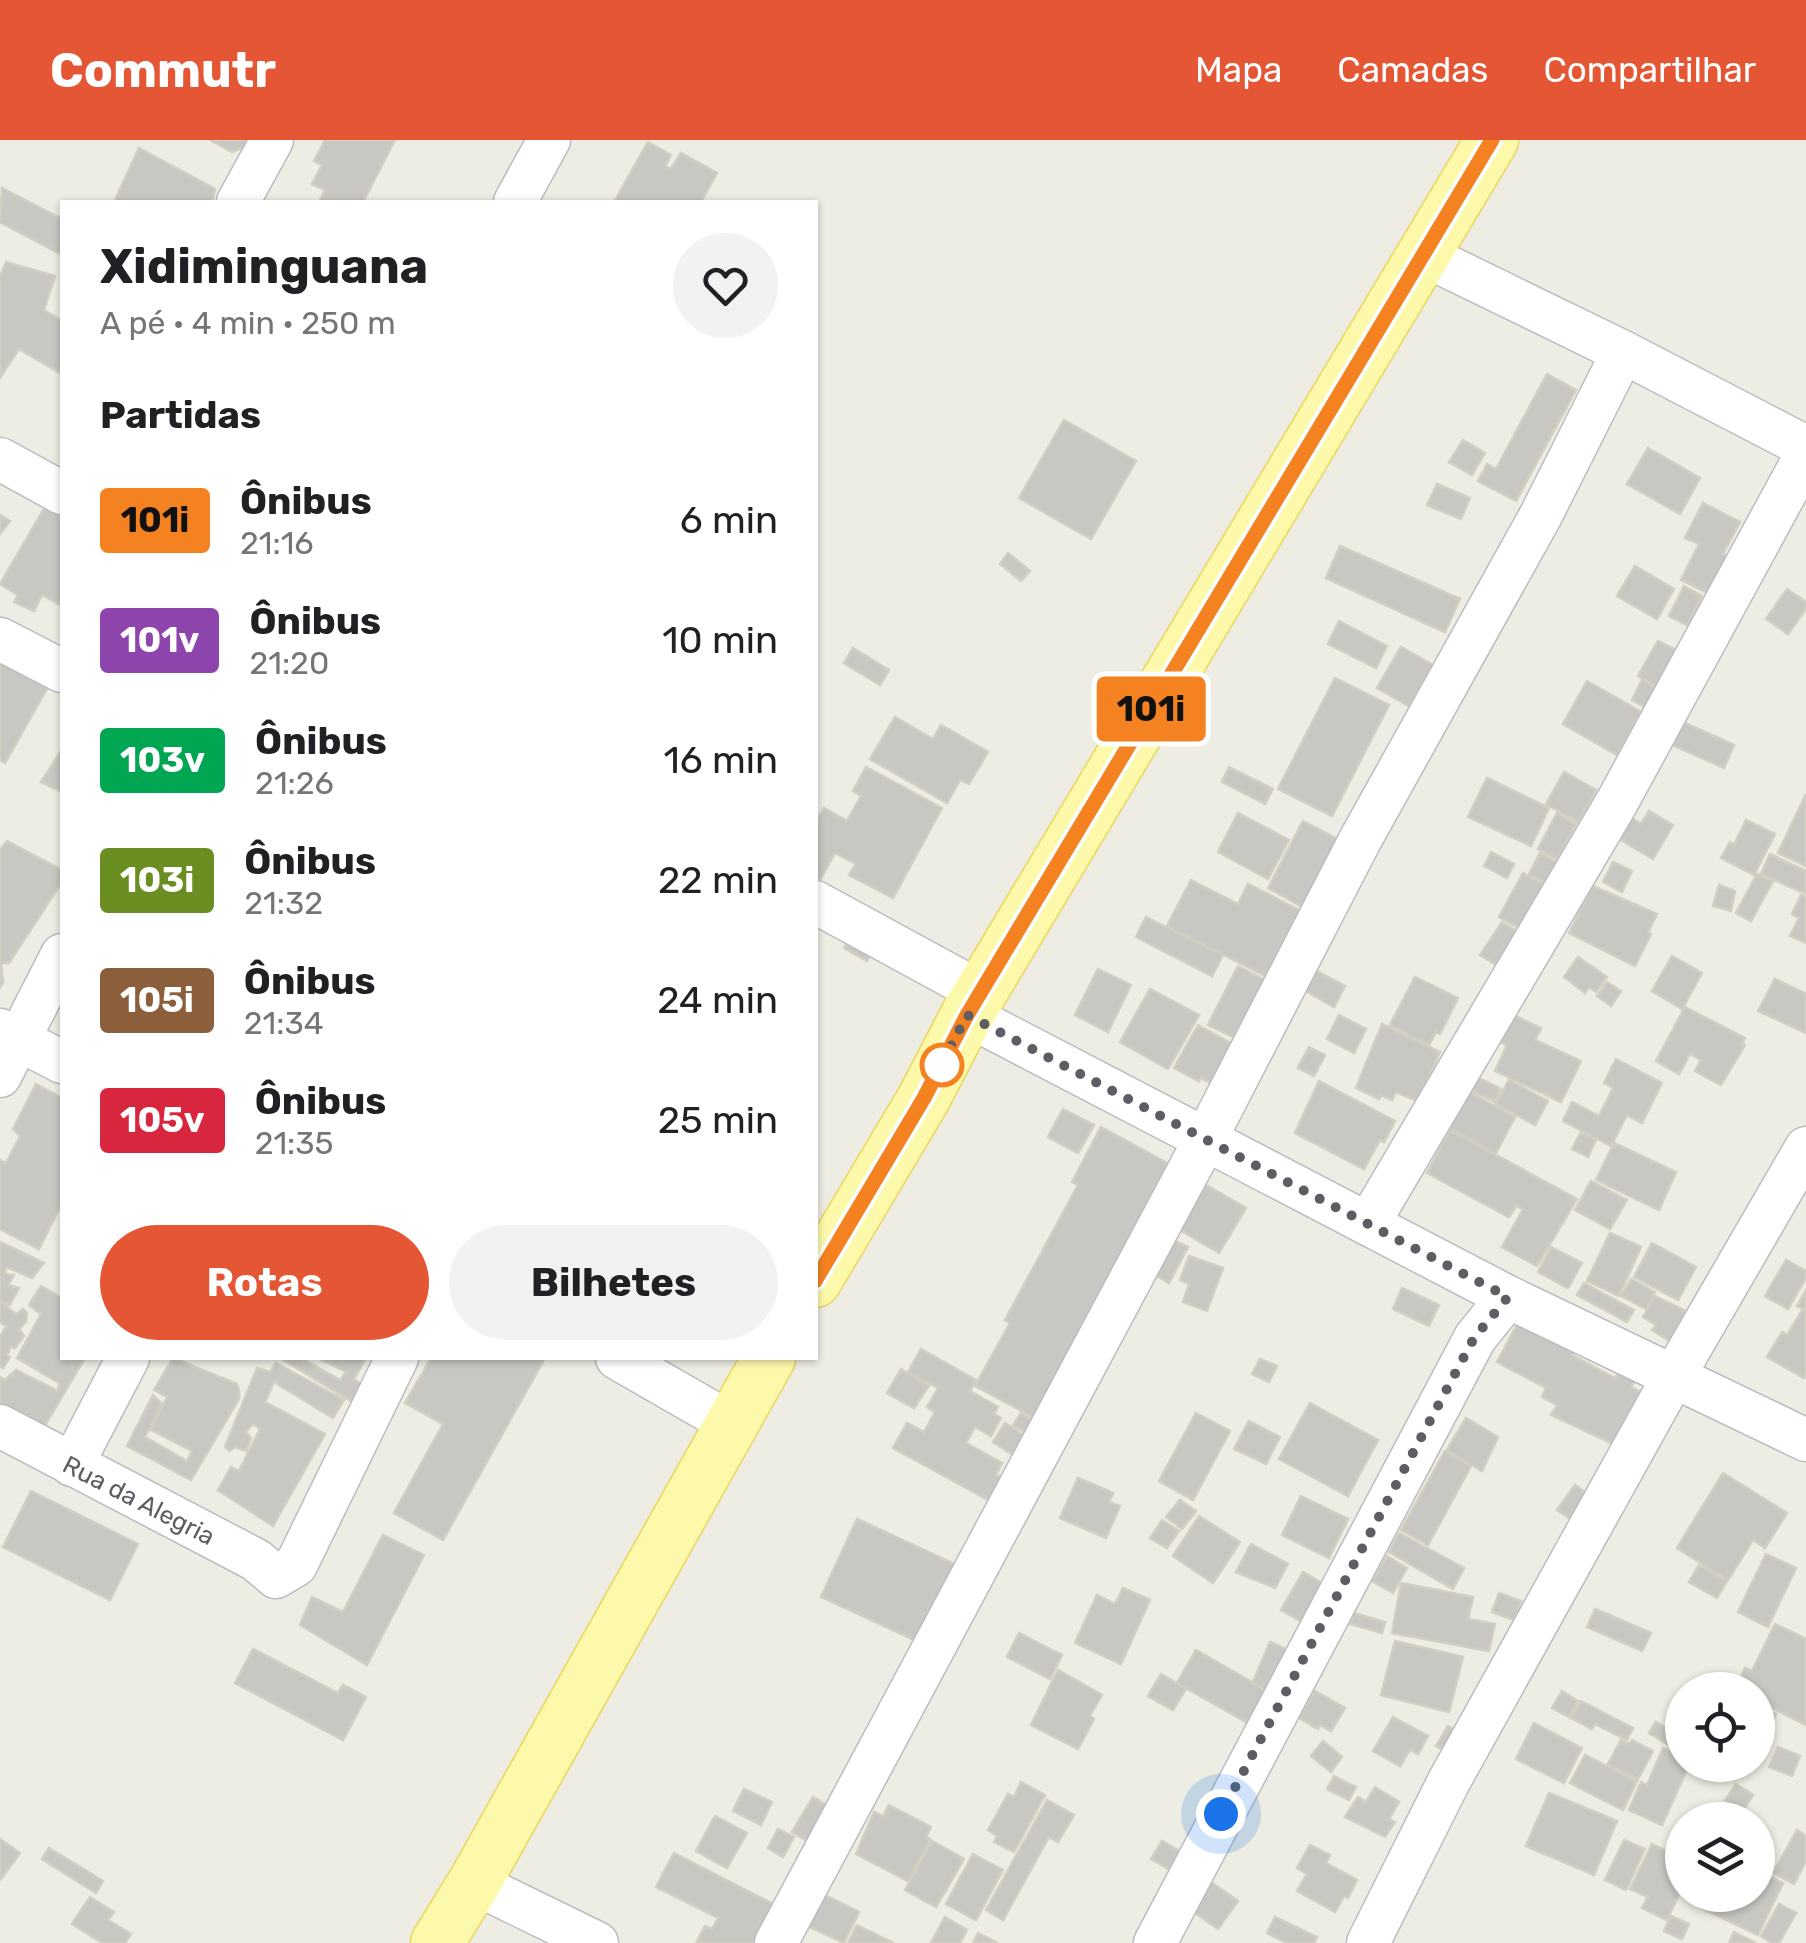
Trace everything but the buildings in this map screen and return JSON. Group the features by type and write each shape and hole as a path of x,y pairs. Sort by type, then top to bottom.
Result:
{"main road":[{"path":"818,1276 975,1004 1492,140"},
{"path":"437,1943 769,1360"}],"street":[{"path":"239,200 272,140"},
{"path":"516,200 549,140"},
{"path":"1424,255 1806,448"},
{"path":"776,1943 1205,1140 1360,840 1541,516 1622,352"},
{"path":"1368,1224 1617,802 1806,456"},
{"path":"0,459 60,492"},
{"path":"0,638 60,670"},
{"path":"818,904 975,1004 1205,1140 1508,1297 1806,1440"},
{"path":"60,958 6,1049 60,1062"},
{"path":"1368,1943 1448,1784 1675,1374 1806,1148"},
{"path":"1155,1943 1474,1338 1508,1297"},
{"path":"72,1465 127,1360"},
{"name":"Rua da Alegria","path":"0,1426 256,1560 276,1577 296,1565 397,1360"},
{"path":"620,1360 730,1423"},
{"path":"474,1883 597,1943"}],"bus line":[{"name":"101i","path":"818,1276 924,1098 967,1015 1492,140"}],"route":[{"path":"942,1065 938,1071 967,1015 1508,1297 1474,1338 1221,1814"}]}
